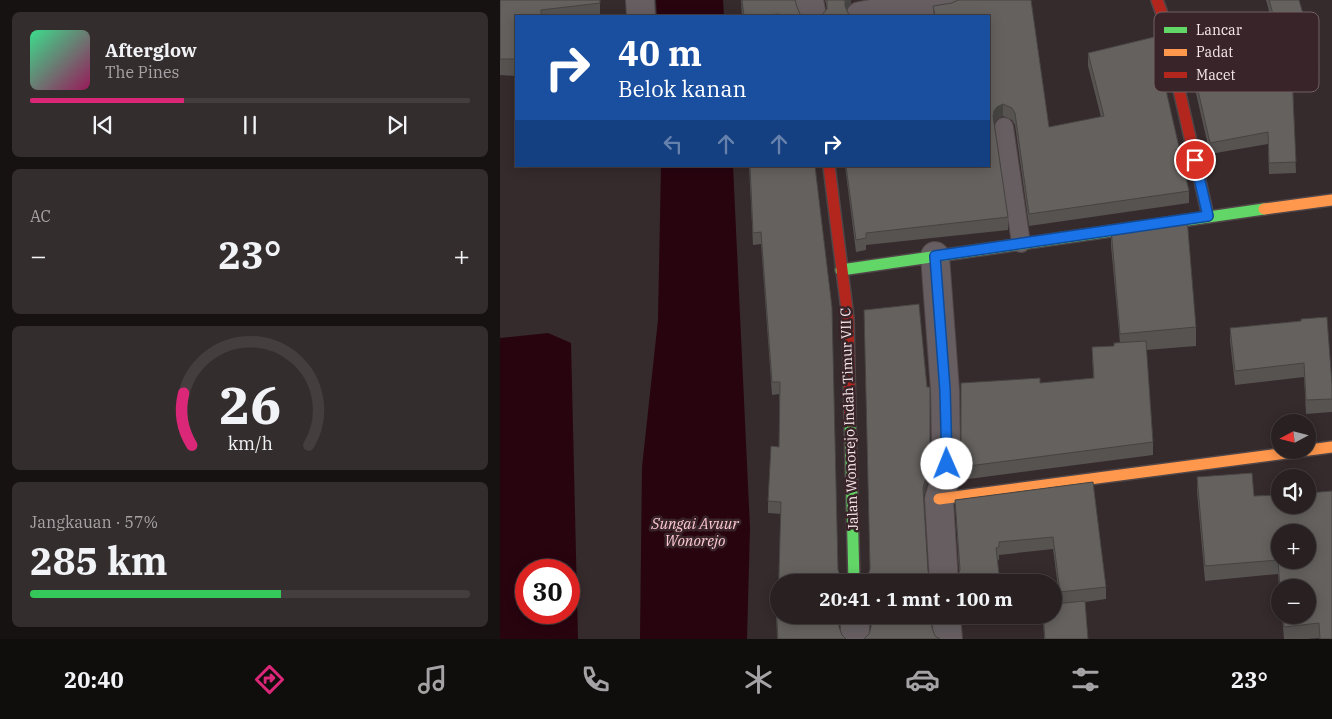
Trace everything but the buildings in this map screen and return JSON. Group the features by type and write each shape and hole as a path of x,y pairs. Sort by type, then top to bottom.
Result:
{"street":[{"path":"640,0 641,15"},
{"path":"810,0 812,15"},
{"path":"1157,0 1161,12"},
{"path":"865,15 932,1"},
{"path":"1180,92 1208,216"},
{"name":"Jalan Wonorejo Indah Timur VII C","path":"829,167 848,318 854,574"},
{"path":"841,270 1208,216 1332,200"},
{"path":"935,256 945,390 946,477 939,499 944,574"},
{"path":"939,499 1332,447"},
{"path":"854,624 855,639"},
{"path":"947,624 948,639"}],"lane":[{"path":"1004,127 1020,243"}],"water":[{"path":"656,0 723,0 724,15 657,15"},
{"name":"Sungai Avuur Wonorejo","path":"661,167 733,167 750,528 747,639 640,639 642,467 658,320"},
{"path":"548,333 571,343 576,559 515,559 515,624 578,624 578,639 500,639 500,338"}],"traffic: fast":[{"path":"841,270 1264,209"},
{"path":"850,421 854,574"}],"traffic: slow":[{"path":"1264,209 1332,200"},
{"path":"939,499 1332,447"}],"traffic: jam":[{"path":"1157,0 1161,12"},
{"path":"1180,92 1208,216"},
{"path":"829,167 848,318 850,421"}],"route":[{"path":"947,464 945,390 935,256 1208,216 1195,160"}]}
